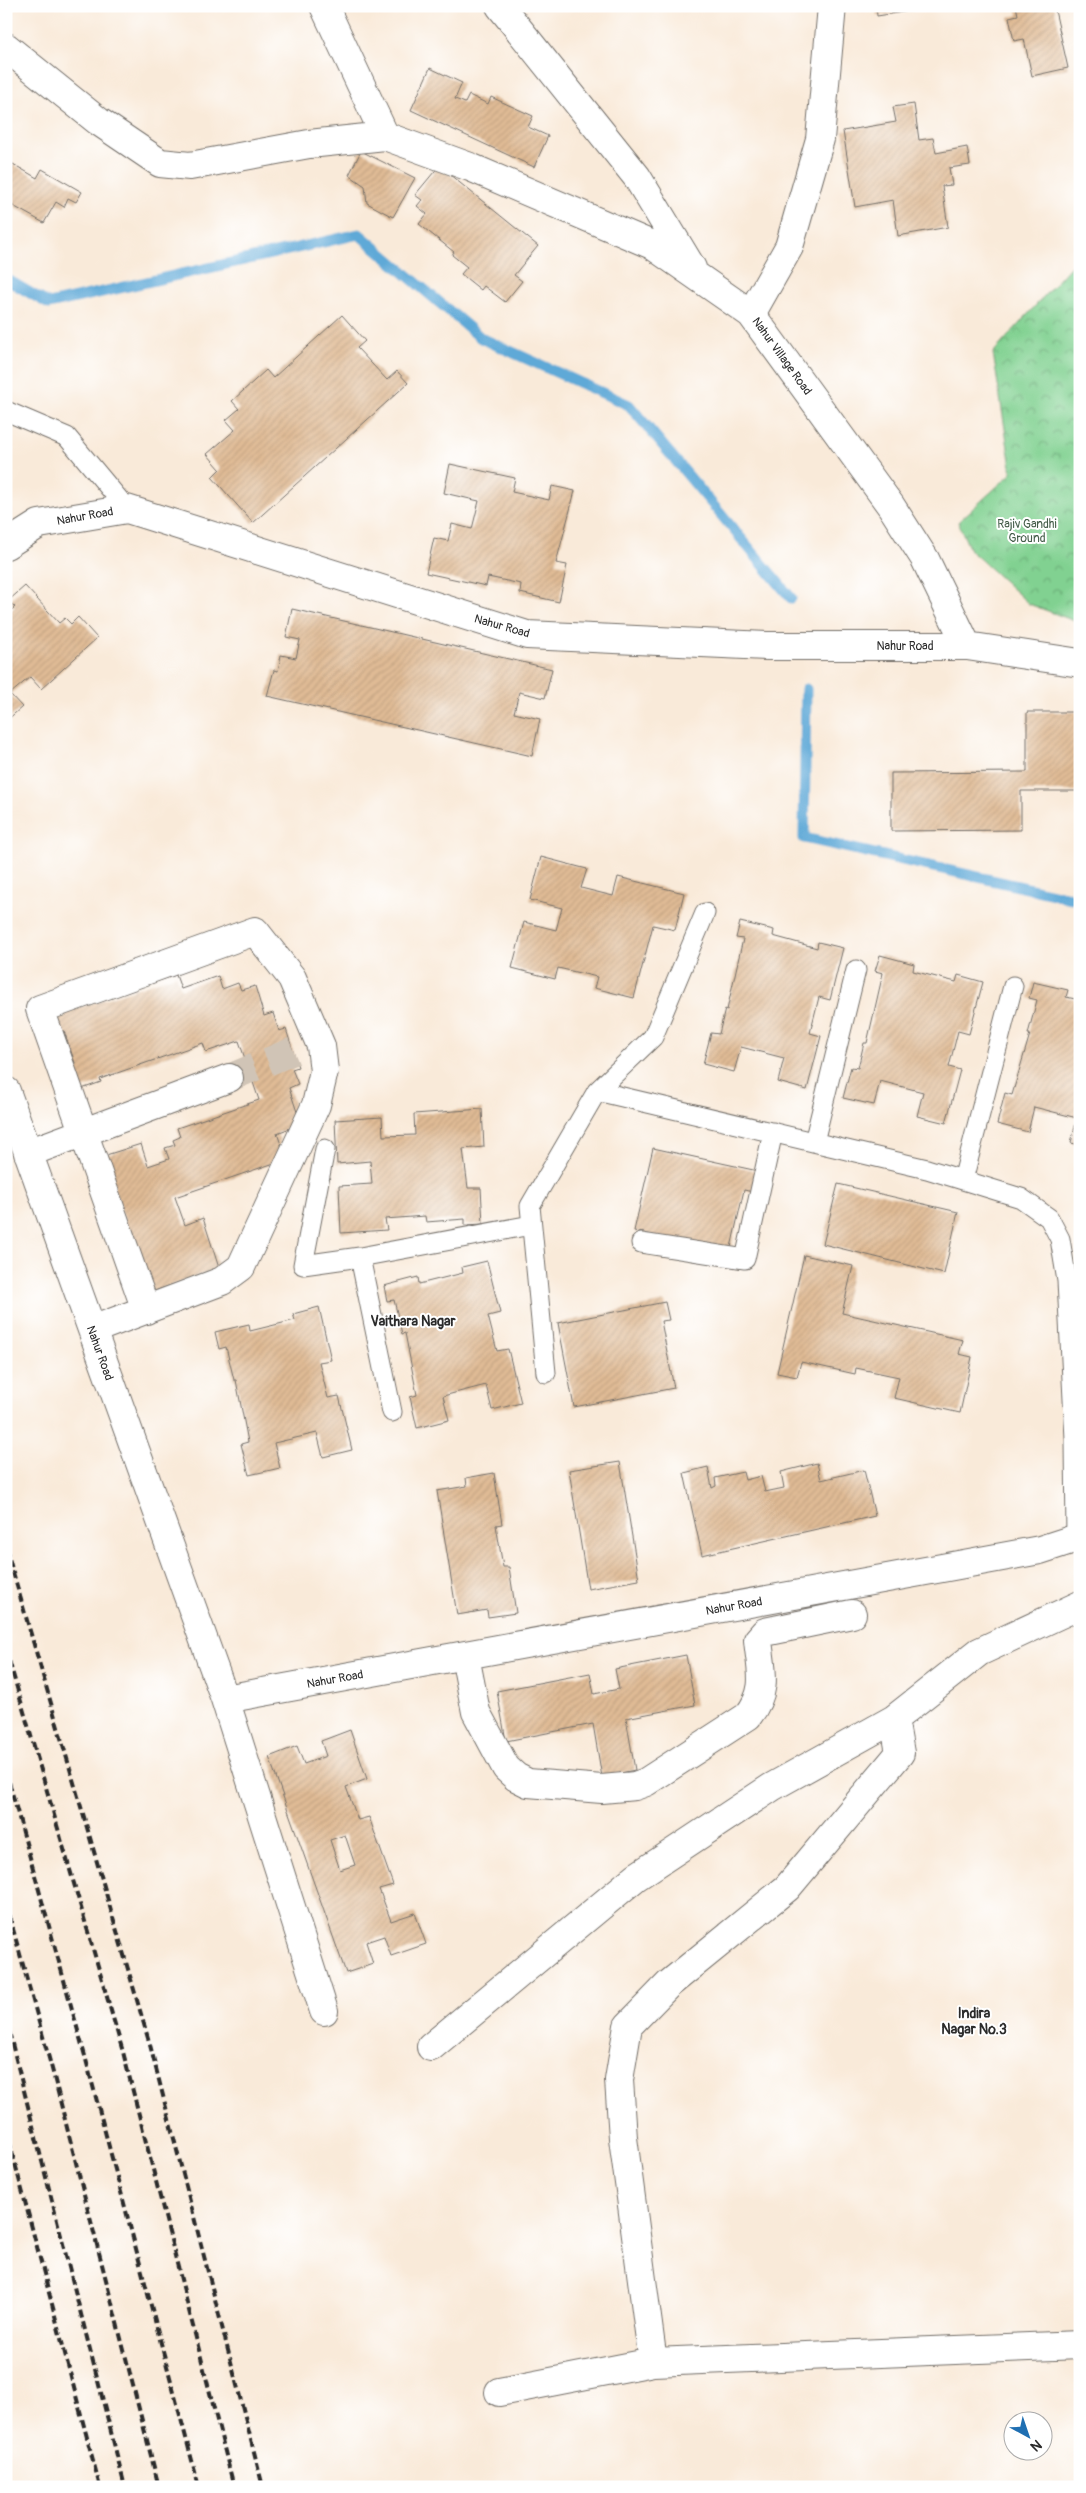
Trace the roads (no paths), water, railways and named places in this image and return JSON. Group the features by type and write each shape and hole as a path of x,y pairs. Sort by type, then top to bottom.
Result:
{"street":[{"path":"324,6 385,136"},
{"path":"500,6 637,177 696,276"},
{"name":"Nahur Village Road","path":"832,6 820,140 789,247 751,314 891,506 925,559 967,646"},
{"path":"6,48 98,121 160,163 190,166 309,144 385,136 470,167 652,245 751,314"},
{"name":"Nahur Road","path":"6,545 39,524 127,509 527,635 768,646 967,646 1080,663"},
{"path":"92,1330 146,1310 222,1281 241,1267 316,1105 324,1071 311,1044 292,978 255,930 40,1008 146,1310"},
{"path":"28,1153 84,1134 228,1078"},
{"name":"Nahur Road","path":"6,1091 225,1698 465,1656 1040,1550 1078,1541"},
{"path":"805,1593 811,1622"},
{"path":"431,2047 636,1877 772,1787 894,1719 979,1652 1080,1605"},
{"path":"465,1656 476,1712 506,1768 528,1783 602,1790 635,1786 646,1782 748,1716 758,1703 763,1691 759,1636 765,1632 852,1614"},
{"path":"225,1698 324,2011"},
{"path":"653,2362 622,2128 619,2080 628,2026 669,1984 787,1888 900,1753 894,1719"},
{"path":"499,2392 653,2362 1080,2345"}],"lane":[{"path":"6,411 67,437 127,509"},
{"path":"546,1373 530,1206 597,1091 653,1037 705,913"},
{"path":"814,1142 856,970"},
{"path":"962,1180 1013,986"},
{"path":"597,1091 928,1169 1021,1198 1049,1218 1072,1257 1067,1281 1078,1541"},
{"path":"640,1243 745,1259 773,1132"},
{"path":"325,1149 303,1265 531,1225"},
{"path":"360,1256 392,1412"}],"waterway":[{"path":"6,279 49,304 359,234 481,338 629,405 791,598"},
{"path":"806,689 804,838 1080,900"}],"tunnel":[{"path":"229,1078 303,1047"}],"railway":[{"path":"6,1548 150,2045 263,2487"},
{"path":"6,1650 123,2052 234,2487"},
{"path":"6,1771 85,2056 199,2487"},
{"path":"6,1904 52,2069 159,2487"},
{"path":"6,2020 125,2487"},
{"path":"6,2129 100,2487"}],"district":[{"name":"Vaithara Nagar","path":"413,1321"},
{"name":"Indira Nagar No.3","path":"974,2022"}],"park label":[{"name":"Rajiv Gandhi Ground","path":"1027,531"}]}
